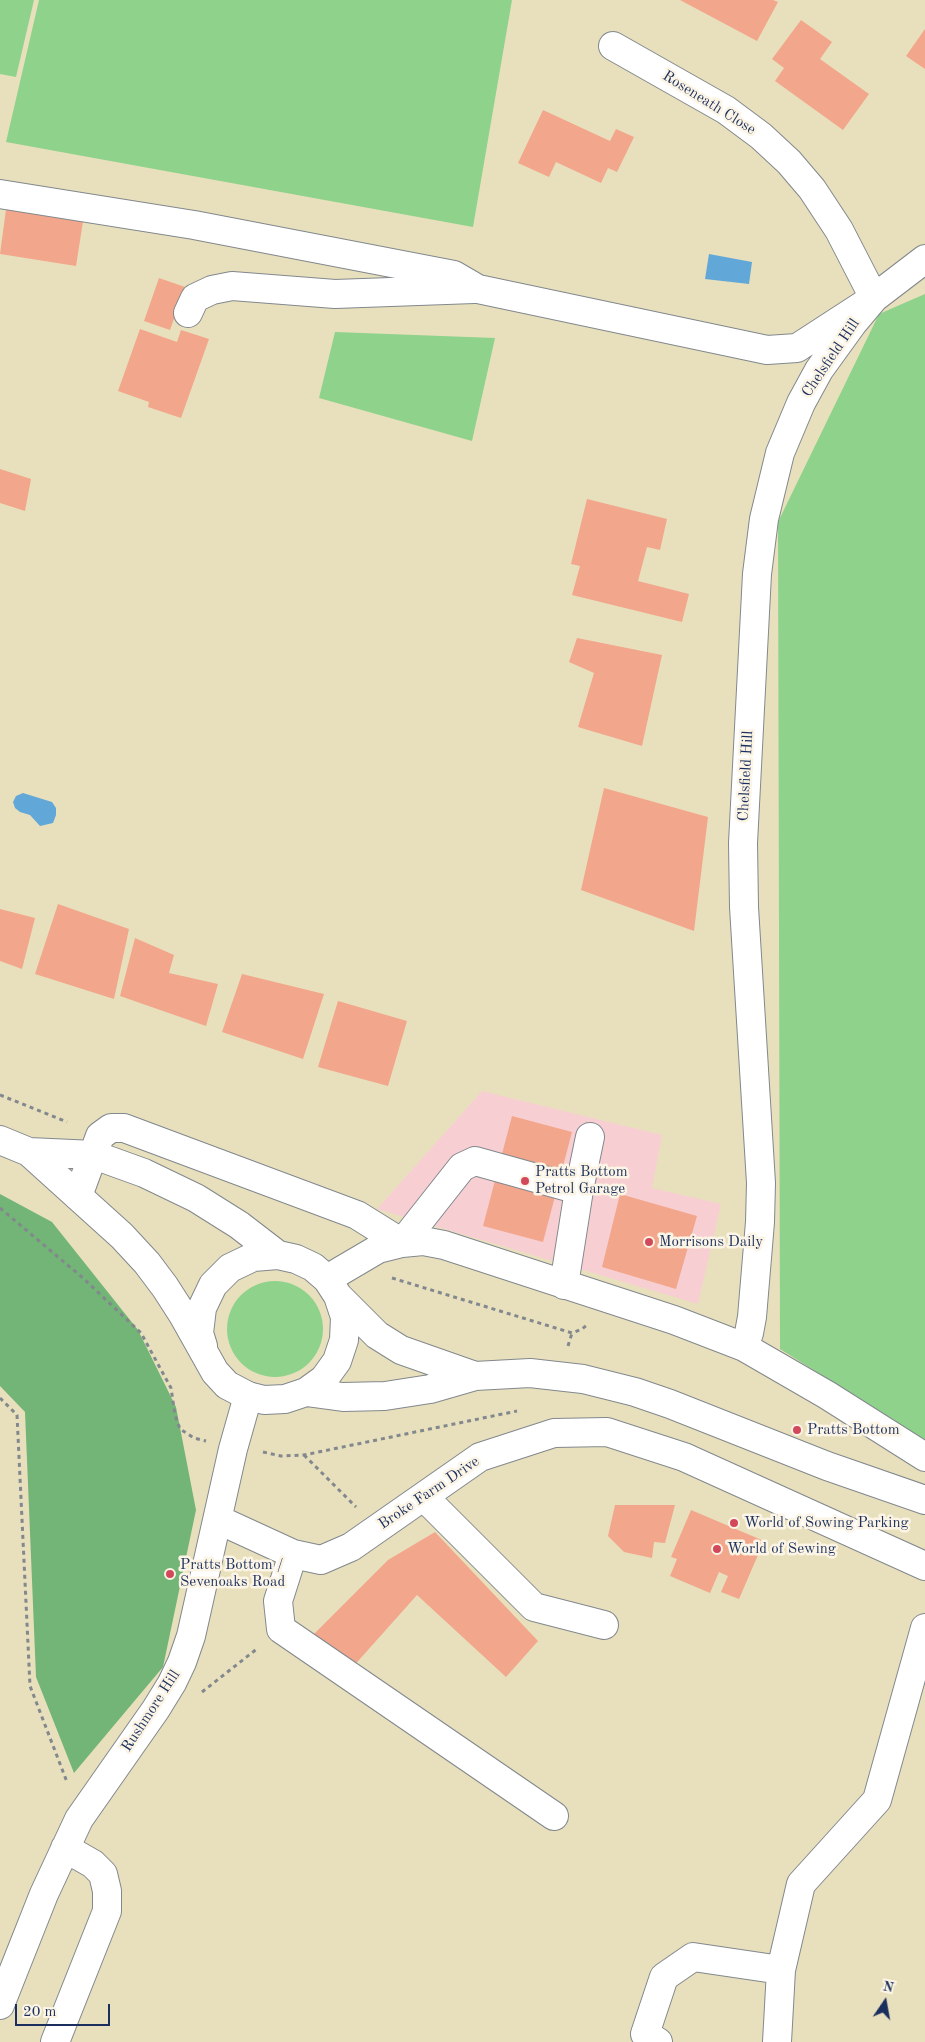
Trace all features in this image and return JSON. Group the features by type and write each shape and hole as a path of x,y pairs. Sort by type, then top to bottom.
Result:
{"main road":[{"name":"Roseneath Close","path":"613,46 726,110 775,149 812,188 838,230 874,298"},
{"path":"0,194 194,225 454,275 478,289"},
{"name":"Chelsfield Hill","path":"744,1347 752,1317 760,1222 761,1182 744,906 743,843 760,545 771,484 780,453 800,402 819,370 853,323 874,298 925,259"},
{"path":"188,313 195,298 212,290 232,286 335,294 478,289 766,350 797,348 874,298"},
{"path":"78,1196 97,1145 111,1128 124,1128 357,1215 402,1242"},
{"path":"564,1285 579,1190 590,1137"},
{"path":"0,1140 29,1152 122,1236 147,1263 174,1301 215,1372 227,1385 248,1396 264,1400 285,1399 306,1392 324,1379 338,1361 344,1340 345,1317 332,1287"},
{"path":"29,1152 97,1145 144,1173 196,1198 239,1225 278,1255"},
{"path":"402,1242 462,1167 475,1161 579,1190"},
{"path":"332,1287 378,1249 402,1242 423,1241 444,1245 674,1320 744,1347 827,1395 925,1457"},
{"path":"206,1357 200,1333 200,1324 202,1308 213,1285 230,1268 253,1257 278,1255 296,1259 313,1267 377,1335 401,1350 475,1376"},
{"path":"306,1392 343,1397 385,1396 430,1389 475,1376 530,1373 576,1378 604,1384 670,1404 827,1466 925,1500"},
{"name":"Rushmore Hill","path":"0,2004 44,1894 65,1848 92,1798 172,1683 191,1636 219,1520 233,1449 248,1396"},
{"name":"Broke Farm Drive","path":"219,1520 293,1554 322,1560 351,1547 480,1457 554,1433 607,1432 684,1457 925,1566"},
{"path":"424,1497 534,1607 604,1625"},
{"path":"293,1554 278,1601 282,1629 554,1816"},
{"path":"777,2042 782,1970 801,1884 877,1800 925,1628"},
{"path":"55,2042 107,1911 107,1891 102,1874 93,1864 65,1848"},
{"path":"658,2042 645,2034 664,1977 693,1957 782,1970"}],"path":[{"path":"0,1095 97,1145"},
{"path":"0,1208 83,1278 141,1333 171,1388 175,1415 180,1429 194,1438"},
{"path":"388,1276 572,1332 568,1346"},
{"path":"0,1398 17,1415 30,1686 66,1781 92,1798"},
{"path":"257,1451 281,1456 304,1454 522,1410"},
{"path":"304,1454 377,1529"},
{"path":"172,1683 199,1694 282,1629"}],"shaded area":[{"path":"482,1091 662,1135 652,1188 721,1204 698,1304 377,1209"}],"green space":[{"path":"0,0 34,0 16,77 0,74"},
{"path":"39,0 512,0 473,227 6,142"},
{"path":"925,294 925,1440 780,1349 778,522 879,314"},
{"path":"335,332 495,338 472,441 319,398"},
{"path":"0,1194 52,1222 138,1330 176,1407 196,1510 163,1667 74,1773 36,1677 25,1412 0,1386"},
{"path":"275,1281 294,1284 309,1295 320,1310 323,1329 320,1348 309,1363 294,1374 275,1377 256,1374 241,1363 230,1348 227,1329 230,1310 241,1295 256,1284"}],"water":[{"path":"709,254 752,262 749,284 705,279"},
{"path":"23,793 52,802 56,808 53,823 40,826 30,815 20,812 15,808 13,802 16,796"}],"building":[{"path":"680,0 773,0 778,2 757,41"},
{"path":"801,20 832,42 820,59 869,94 843,130 775,81 784,68 772,59"},
{"path":"925,29 925,69 906,56"},
{"path":"543,110 610,141 616,129 634,137 617,172 608,168 601,183 556,162 549,177 518,163"},
{"path":"7,202 84,215 76,266 0,254"},
{"path":"159,278 185,287 170,330 144,321"},
{"path":"140,329 177,342 181,330 209,339 181,418 148,407 149,402 118,391"},
{"path":"0,469 31,479 25,511 0,503"},
{"path":"587,499 667,519 660,550 647,547 638,581 689,594 682,622 572,595 580,566 571,564"},
{"path":"577,638 662,655 642,746 578,727 594,673 569,662"},
{"path":"604,788 708,817 694,931 581,890"},
{"path":"58,904 129,929 114,999 35,974"},
{"path":"0,909 35,918 22,969 0,961"},
{"path":"135,938 174,955 169,973 218,984 206,1026 120,996"},
{"path":"242,974 324,994 303,1059 222,1032"},
{"path":"338,1001 407,1021 388,1086 318,1067"},
{"path":"512,1116 572,1132 543,1242 483,1226"},
{"name":"Morrisons Daily","path":"620,1194 697,1216 676,1289 602,1267"},
{"path":"615,1505 675,1505 665,1543 654,1542 652,1558 624,1552 608,1536"},
{"name":"World of Sewing","path":"691,1510 764,1541 739,1599 721,1592 728,1576 719,1572 710,1593 670,1576 677,1559 671,1557"},
{"path":"435,1532 538,1641 506,1677 417,1595 351,1669 312,1636 388,1560"}],"place":[{"name":"Pratts Bottom Petrol Garage","path":"525,1181"},
{"name":"Morrisons Daily","path":"649,1242"},
{"name":"Pratts Bottom","path":"797,1430"},
{"name":"World of Sowing Parking","path":"734,1523"},
{"name":"World of Sewing","path":"717,1549"},
{"name":"Pratts Bottom / Sevenoaks Road","path":"170,1574"}]}
